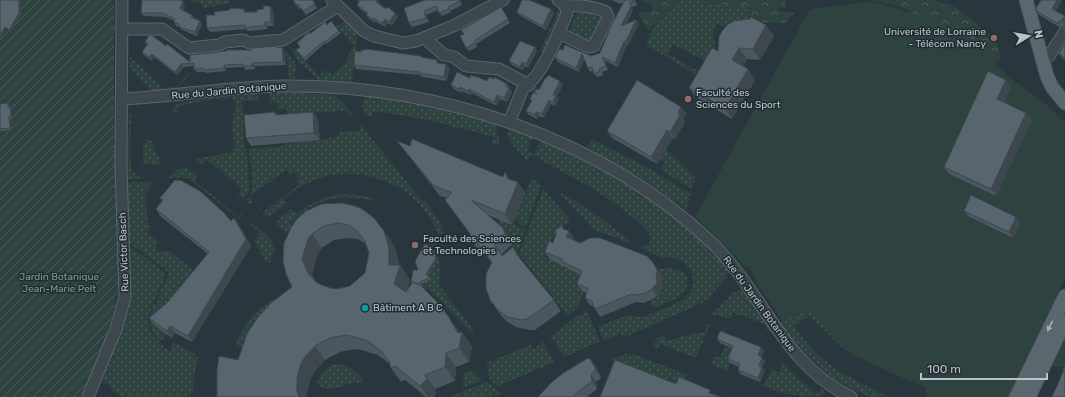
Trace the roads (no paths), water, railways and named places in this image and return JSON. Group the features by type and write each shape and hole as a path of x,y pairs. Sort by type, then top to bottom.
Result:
{"main road":[{"path":"1026,0 1047,76 1052,87 1065,103"},
{"path":"1016,397 1065,296"},
{"path":"1029,397 1065,321"}],"street":[{"name":"Rue Victor Basch","path":"88,397 116,329 125,297 121,165 122,0"},
{"path":"121,29 162,29 188,48 219,45 225,42 243,40 250,43 283,40 335,3 364,32 374,36 403,42 416,41 426,37 459,23 503,0"},
{"path":"512,123 530,89 529,84 541,70 559,33 567,13 562,3"},
{"path":"559,33 588,47 594,46 608,16 606,12 601,10 562,3"},
{"path":"1042,58 1049,56 1064,32"},
{"path":"426,37 428,41 444,55 454,57 466,66 499,69 529,84"},
{"name":"Rue du Jardin Botanique","path":"121,99 253,87 330,87 380,91 413,97 470,110 512,123 562,144 611,169 660,200 691,224 731,263 801,360 823,380 851,397"}],"place":[{"name":"Université de Lorraine - Télécom Nancy","path":"994,38"},
{"name":"Faculté des Sciences du Sport","path":"688,99"},
{"name":"Faculté des Sciences et Technologies","path":"415,245"},
{"name":"Bâtiment A B C","path":"365,308"}],"park label":[{"name":"Jardin Botanique Jean-Marie Pelt","path":"59,282"}]}
